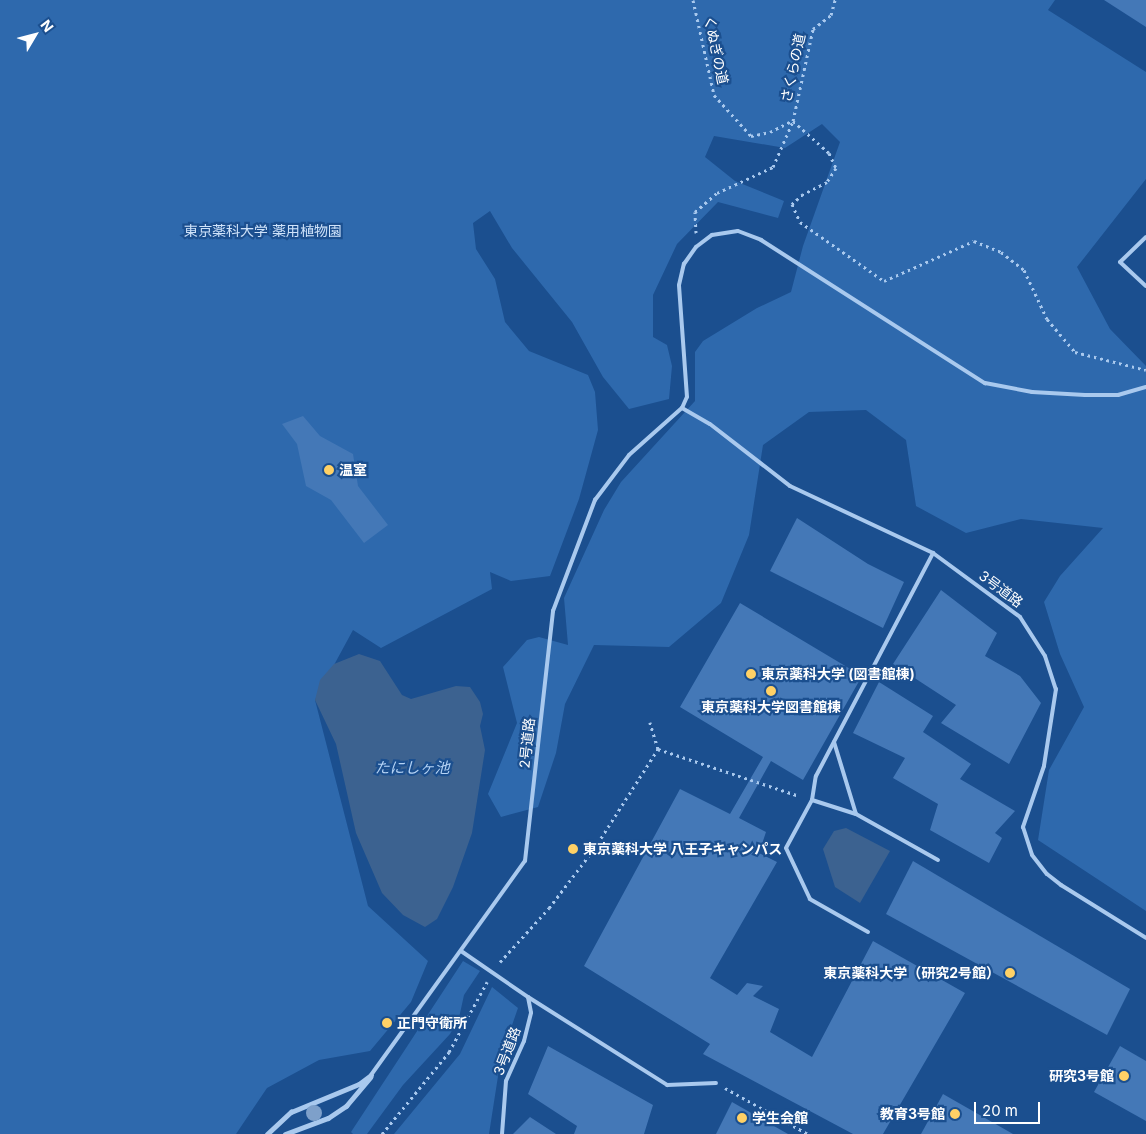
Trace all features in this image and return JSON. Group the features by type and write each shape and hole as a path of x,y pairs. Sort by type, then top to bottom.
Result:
{"street":[{"path":"267,1134 292,1112 359,1084 371,1074"},
{"path":"285,1134 328,1118 346,1106 371,1074"}],"lane":[{"path":"682,408 687,396 688,383 679,285 684,264 696,247 712,235 738,232 761,240 985,383 1032,392 1085,395 1118,395 1146,387"},
{"path":"1146,237 1120,262 1146,286"},
{"name":"3号道路","path":"682,408 710,424 790,486 933,554 1020,617 1045,656 1056,689 1044,766 1023,826 1032,855 1046,874 1061,885 1146,938"},
{"name":"2号道路","path":"371,1074 525,861 553,611 576,555 587,517 607,482 629,455 682,408"},
{"path":"868,932 810,899 786,848 812,800 816,776 933,554"},
{"path":"834,742 856,814"},
{"path":"812,800 856,814 938,860"},
{"path":"461,951 666,1085 716,1083"},
{"name":"3号道路","path":"502,1134 506,1081 524,1040 531,1013 528,996"}],"path":[{"name":"くぬぎの道","path":"694,0 714,95 751,136 770,132 793,121"},
{"name":"さくらの道","path":"696,247 695,212 718,194 773,167 793,121 813,29 831,15 835,0"},
{"path":"793,121 829,153 836,168 827,182 803,194 792,204 800,222 884,280 974,241 1002,252 1024,270 1047,319 1075,352 1146,370"},
{"path":"382,1134 450,1052 492,973 513,944 549,908 594,849 658,749 650,722"},
{"path":"658,749 812,800"},
{"path":"716,1083 808,1134"}],"green space":[{"name":"東京薬科大学 八王子キャンパス","path":"0,0 1055,0 1048,10 1146,72 1146,179 1077,267 1110,329 1146,366 1146,911 1038,840 1049,770 1084,707 1060,654 1044,602 1060,576 1103,528 1021,519 966,533 916,506 906,440 866,410 809,412 763,445 749,535 721,603 669,647 594,645 565,704 556,753 538,807 501,817 488,794 517,723 503,667 527,640 539,637 568,645 564,598 604,510 621,482 695,401 695,352 703,341 757,308 791,292 803,246 840,142 822,124 785,148 714,136 705,157 735,181 784,201 778,218 718,202 677,244 653,295 653,337 667,345 672,366 669,399 629,409 603,377 572,322 512,248 490,211 473,223 476,249 495,279 505,322 529,351 588,375 595,392 598,430 579,499 550,576 511,581 490,572 492,589 381,648 353,630 315,700 368,906 428,961 411,1002 370,1051 319,1060 267,1088 236,1134 0,1134"},
{"path":"463,961 480,971 464,995 459,1018 450,1034 403,1085 367,1134 353,1134 351,1132"},
{"path":"492,987 518,1008 501,1057 489,1134 394,1134 460,1054"}],"water":[{"name":"たにしヶ池","path":"359,654 380,661 402,695 411,699 456,686 470,687 480,702 483,714 480,726 485,750 472,833 453,887 437,919 425,927 403,915 382,893 356,833 336,744 315,700 320,680 334,664"},
{"path":"846,828 890,851 860,903 835,887 823,849 834,831"}],"building":[{"path":"1104,0 1146,0 1146,27"},
{"name":"温室","path":"303,416 320,436 353,454 358,486 388,525 364,543 331,500 306,486 297,444 282,424"},
{"path":"797,518 868,564 904,582 883,628 770,571"},
{"path":"941,590 997,633 985,656 1020,676 1041,703 1009,764 941,723 956,705 893,664"},
{"path":"740,603 862,676 803,780 771,761 739,818 766,832 759,853 777,862 710,978 737,995 747,983 763,986 753,996 779,1009 770,1032 812,1057 873,941 965,993 883,1134 853,1134 703,1054 710,1044 584,966 680,789 730,814 763,757 680,707"},
{"path":"879,682 933,716 923,732 971,764 960,779 1015,811 995,833 1002,838 989,863 930,830 938,804 893,778 905,758 853,733"},
{"path":"913,861 1130,989 1107,1035 886,914"},
{"name":"正門守衛所","path":"389,1016 393,1020 386,1028 382,1025"},
{"path":"548,1046 653,1105 644,1134 574,1134 577,1126 528,1094"},
{"name":"研究3号館","path":"1120,1046 1146,1061 1146,1121 1094,1092"},
{"name":"教育3号館","path":"943,1094 1013,1134 921,1134"},
{"name":"学生会館","path":"732,1102 788,1134 716,1134"},
{"path":"530,1117 556,1134 513,1134"}],"place":[{"name":"温室","path":"329,470"},
{"name":"東京薬科大学 (図書館棟)","path":"751,674"},
{"name":"東京薬科大学図書館棟","path":"771,691"},
{"name":"東京薬科大学 八王子キャンパス","path":"573,849"},
{"name":"東京薬科大学（研究2号館）","path":"1010,973"},
{"name":"正門守衛所","path":"387,1023"},
{"name":"研究3号館","path":"1124,1076"},
{"name":"教育3号館","path":"955,1114"},
{"name":"学生会館","path":"742,1118"}],"park label":[{"name":"東京薬科大学 薬用植物園","path":"263,231"}]}
